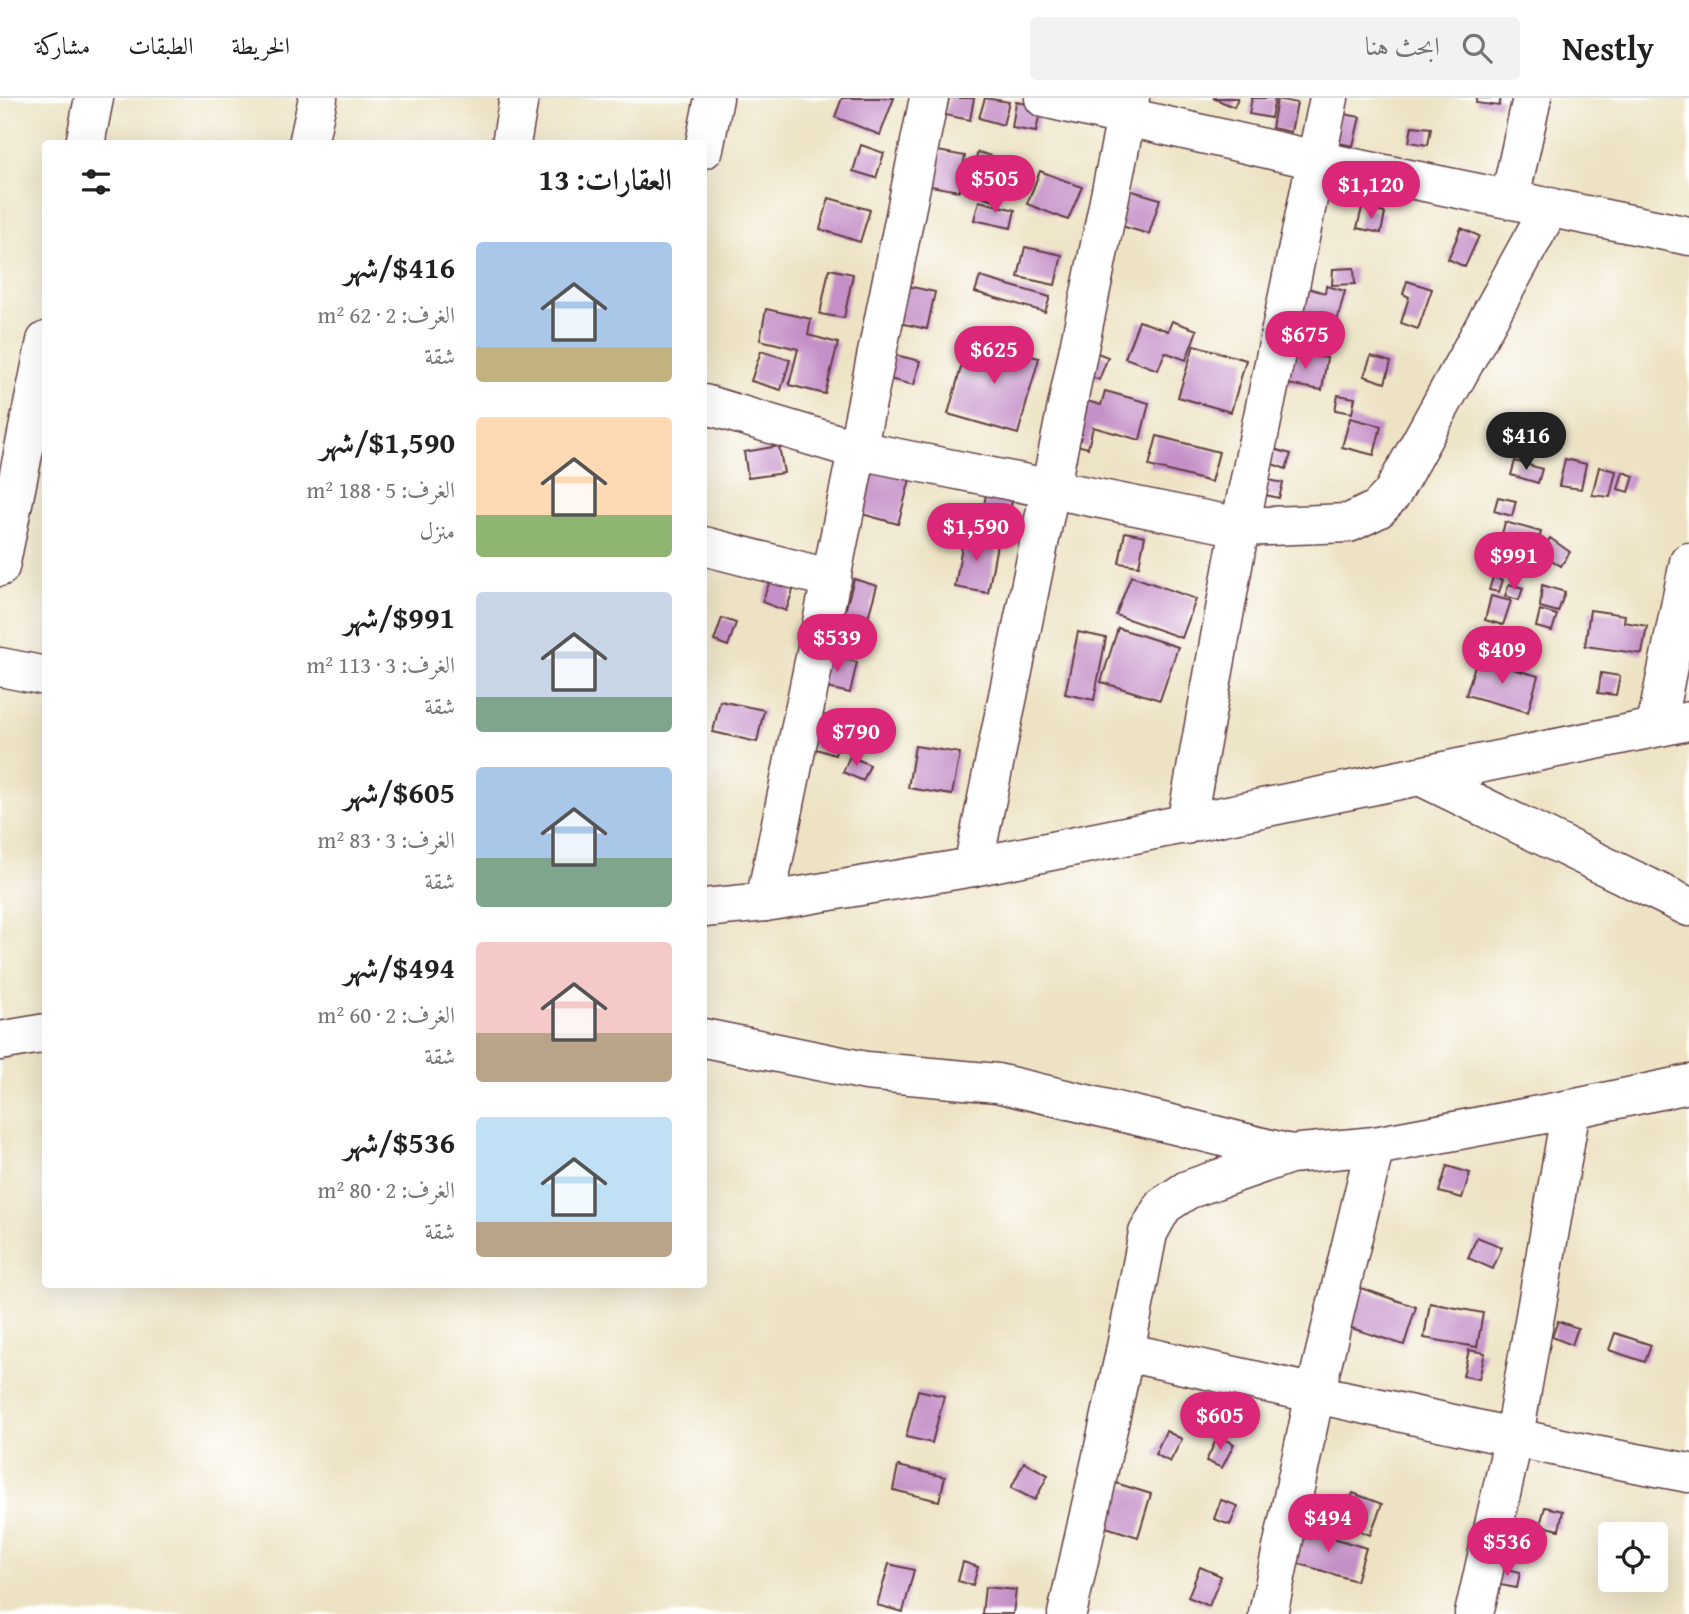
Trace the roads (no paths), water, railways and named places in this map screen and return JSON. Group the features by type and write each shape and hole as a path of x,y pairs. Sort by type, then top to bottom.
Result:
{"street":[{"path":"86,140 94,98"},
{"path":"309,140 318,98"},
{"path":"512,140 519,98"},
{"path":"706,140 714,98"},
{"path":"765,902 929,98"},
{"path":"1044,98 1128,107 1316,160 1689,236"},
{"path":"1186,825 1240,527 1329,98"},
{"path":"1510,198 1532,98"},
{"path":"973,867 1128,107"},
{"path":"707,405 858,450 1240,527 1349,523 1378,509 1392,494 1550,206"},
{"path":"0,566 42,361"},
{"path":"707,547 832,579"},
{"path":"707,908 765,902 973,867 1673,723 1689,562"},
{"path":"0,667 42,675"},
{"path":"1420,776 1689,907"},
{"path":"0,1041 42,1034"},
{"path":"707,1039 866,1070 996,1083 1290,1154"},
{"path":"1068,1614 1148,1233 1163,1206 1187,1190 1290,1154 1375,1146 1689,1084"},
{"path":"1474,1614 1514,1436 1571,1109"},
{"path":"1268,1614 1315,1394 1375,1146"},
{"path":"1125,1352 1689,1473"}]}
